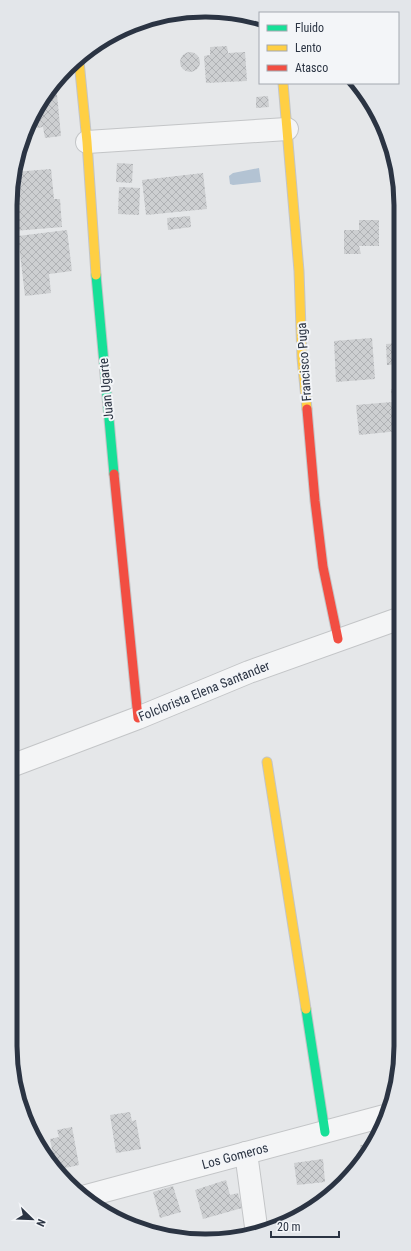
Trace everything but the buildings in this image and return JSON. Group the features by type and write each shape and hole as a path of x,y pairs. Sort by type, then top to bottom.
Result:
{"street":[{"name":"Juan Ugarte","path":"79,65 87,142 98,305 138,718"},
{"name":"Francisco Puga","path":"284,84 300,271 302,358 315,501 323,567 338,639"},
{"path":"87,142 287,129"},
{"name":"Folclorista Elena Santander","path":"17,764 138,718 249,672 338,639 394,620"},
{"path":"267,762 325,1132"},
{"name":"Los Gomeros","path":"91,1195 380,1117"},
{"path":"246,1153 255,1228"}],"water":[{"path":"259,168 261,182 230,184 229,176 233,173"}],"traffic: fast":[{"path":"96,275 114,474"},
{"path":"306,1009 325,1132"}],"traffic: slow":[{"path":"79,65 87,142 96,275"},
{"path":"283,84 299,271 302,358 307,409"},
{"path":"267,762 306,1009"}],"traffic: jam":[{"path":"307,409 315,501 323,567 338,639"},
{"path":"114,474 138,718"}]}
